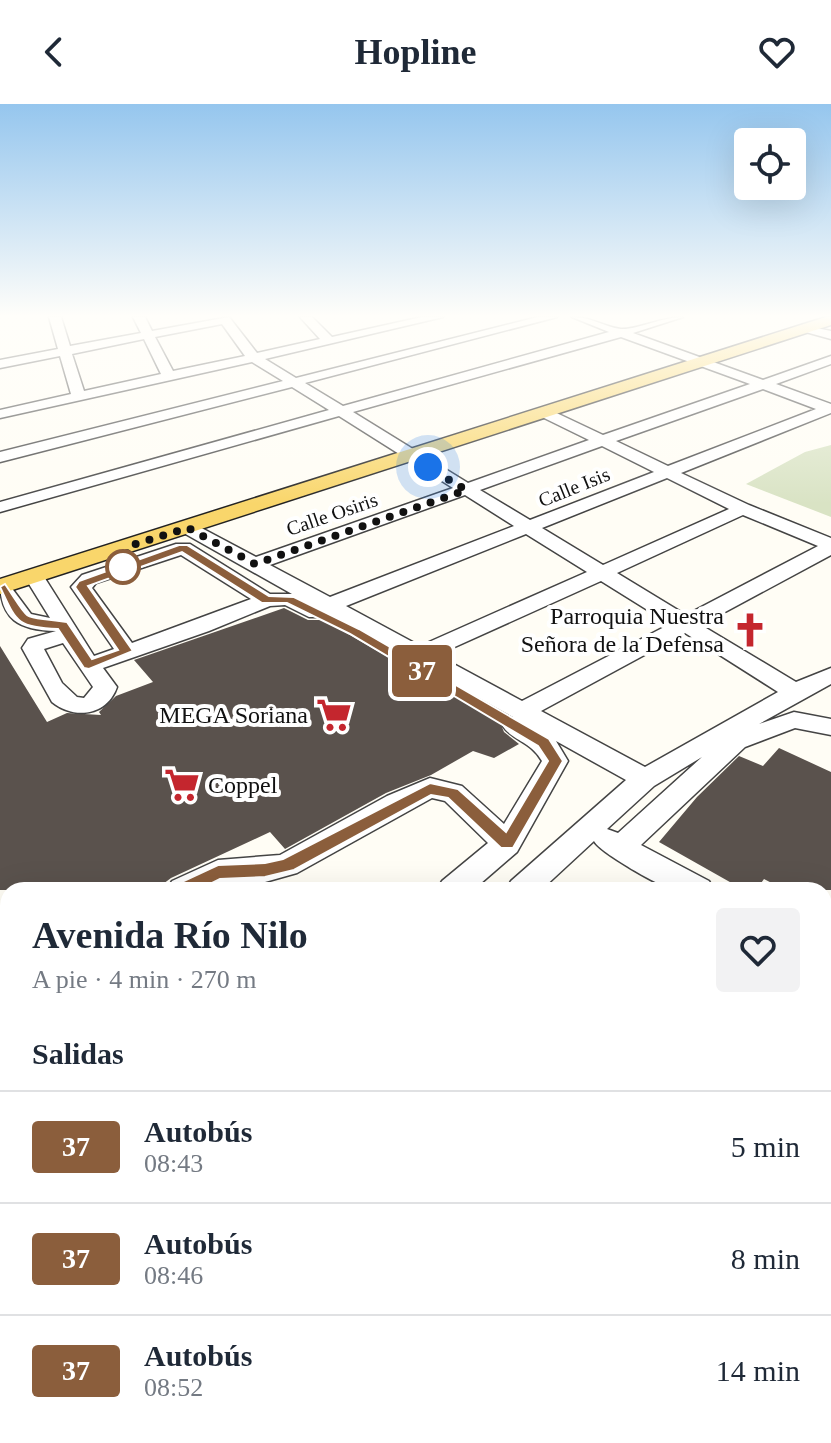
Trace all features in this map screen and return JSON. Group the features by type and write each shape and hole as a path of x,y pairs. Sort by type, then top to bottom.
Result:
{"main road":[{"path":"16,581 634,379"},
{"path":"16,581 188,528 405,452 543,412 638,379"}],"street":[{"path":"74,379 79,396"},
{"path":"0,414 153,379"},
{"path":"288,379 795,692"},
{"path":"0,457 307,379"},
{"path":"0,507 455,379"},
{"path":"749,379 830,409"},
{"name":"Calle Osiris","path":"255,564 774,379"},
{"name":"Calle Isis","path":"332,604 830,409"},
{"path":"543,412 743,509 831,546"},
{"path":"421,654 743,509"},
{"path":"188,528 332,604 645,779"},
{"path":"524,710 831,546"},
{"path":"126,651 81,587 89,579 183,548 266,600"},
{"path":"16,581 28,622"},
{"path":"16,581 63,625 105,687 98,700 83,706 64,702 33,647 63,625"},
{"path":"89,665 266,600 289,599 354,631 544,742 555,761 507,844 462,882"},
{"path":"0,628 28,622 63,625"},
{"path":"530,882 645,779 795,692 831,675"},
{"path":"620,848 736,741 794,720 831,727"},
{"path":"198,882 218,872 265,870 287,865 430,788 453,793 507,844"},
{"path":"591,828 620,848 684,882"}],"green space":[{"path":"831,445 831,517 746,484 805,452"}],"building":[{"path":"284,608 308,620 324,620 500,722 504,732 519,744 494,758 473,751 431,775 386,793 285,849 270,832 166,882 0,882 0,646 47,722 67,713 101,715 99,712 116,696 153,682 134,660"},
{"path":"779,748 831,772 831,882 770,882 764,879 762,882 730,882 659,842 697,797 739,756 763,766"}],"bus line":[{"name":"37","path":"1,587 22,620 33,625 62,625 89,665 126,651 81,587 83,584 89,579 183,548 266,600 289,599 354,631 544,742 555,761 507,844 453,793 430,788 397,803 287,865 265,870 218,872 197,882"}],"place":[{"name":"Parroquia Nuestra Señora de la Defensa","path":"750,630"},
{"name":"MEGA Soriana","path":"334,715"},
{"name":"Coppel","path":"182,785"}],"route":[{"path":"123,567 129,546 188,528 255,564 466,490 428,467"}]}
